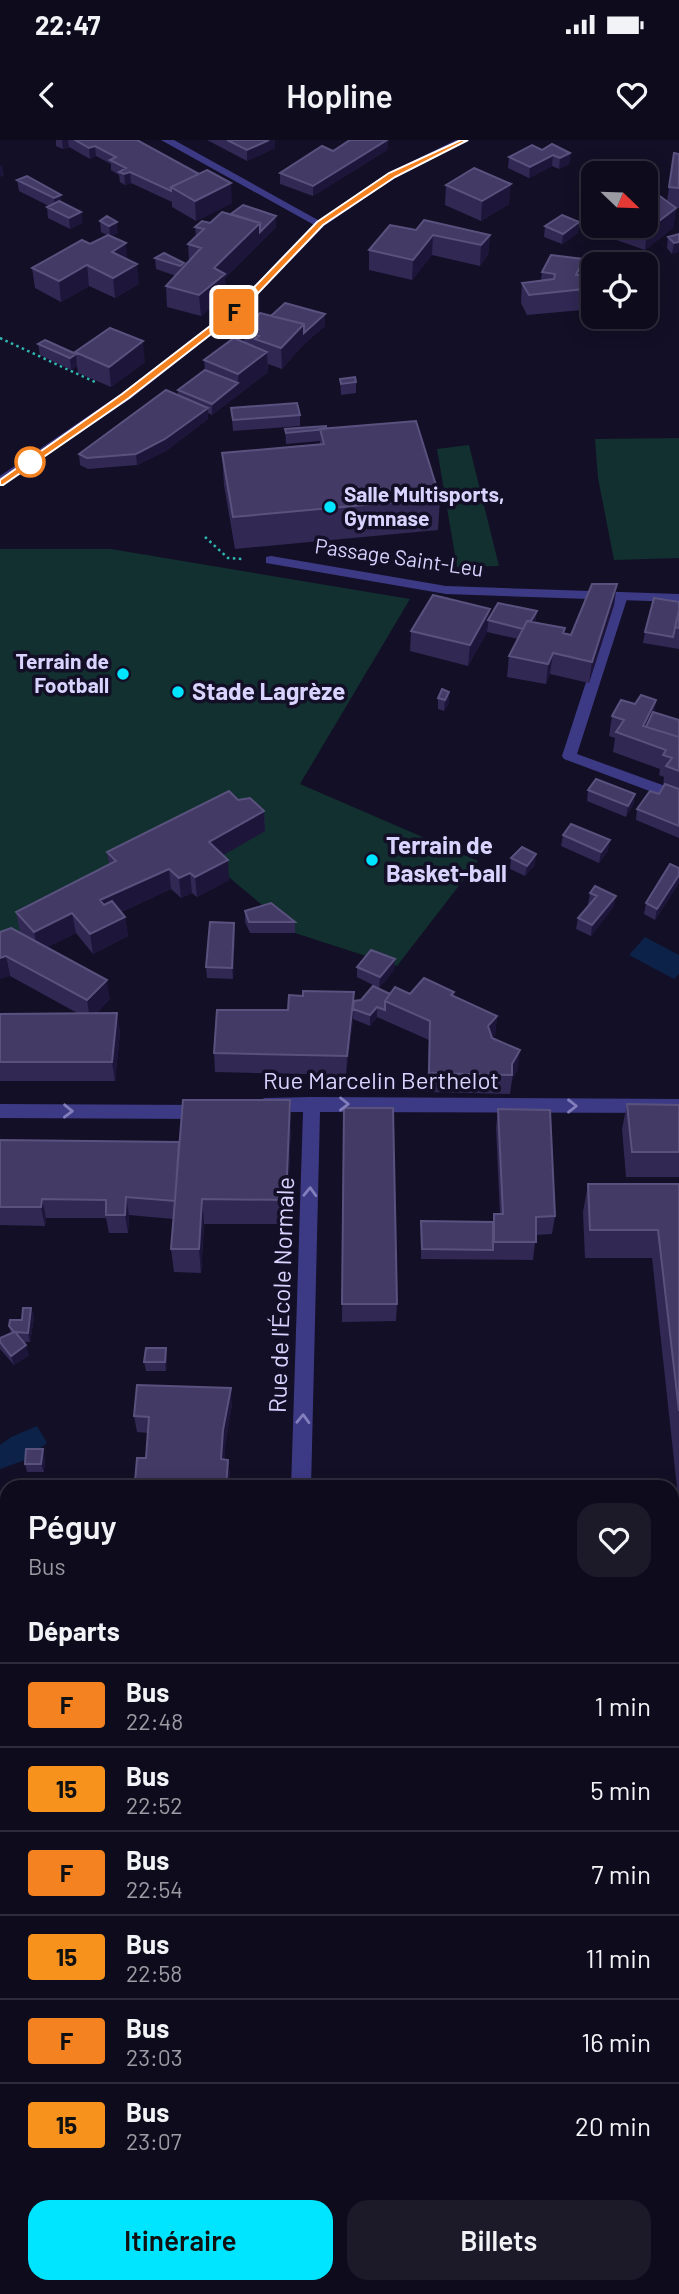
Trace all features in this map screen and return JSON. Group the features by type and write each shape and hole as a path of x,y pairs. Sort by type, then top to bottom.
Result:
{"street":[{"path":"166,140 320,224"},
{"path":"0,482 126,396 239,308 320,224 392,175 464,140"},
{"name":"Passage Saint-Leu","path":"271,560 446,590 679,598"},
{"path":"621,596 569,756 679,797"},
{"name":"Rue de l'École Normale","path":"301,1480 312,1104"},
{"name":"Rue Marcelin Berthelot","path":"253,1105 679,1106"},
{"path":"0,1111 193,1113 217,1110"}],"path":[{"path":"0,338 126,396"},
{"path":"205,537 228,558 271,560"}],"green space":[{"path":"679,438 679,558 614,560 598,478 595,439"},
{"path":"469,445 499,566 457,567 437,449"},
{"name":"Stade Lagrèze","path":"0,549 111,549 410,599 300,784 478,861 397,966 295,933 211,862 265,831 20,932 0,944"}],"water":[{"path":"645,937 679,955 679,974 674,979 629,955"},
{"path":"37,1426 47,1443 25,1460 0,1469 0,1445"}],"building":[{"path":"75,140 137,140 199,174 171,187 171,191 130,172 119,172 126,168 110,160 116,157 95,146 89,148"},
{"path":"227,140 269,140 247,150"},
{"path":"350,140 387,140 313,186 280,173 322,146 333,151"},
{"path":"552,144 570,153 560,158 553,155 530,167 509,157 532,145 542,150"},
{"path":"674,153 679,154 679,188 669,187"},
{"path":"474,168 511,184 482,201 446,185"},
{"path":"207,170 231,183 195,201 171,187"},
{"path":"27,176 61,195 54,198 17,180"},
{"path":"658,195 676,208 658,222"},
{"path":"59,201 81,212 69,218 47,207"},
{"path":"243,205 276,216 260,232 260,223 231,214"},
{"path":"222,212 260,223 214,268 225,274 199,295 166,286 201,248 188,244 204,229 195,227 202,221 210,223"},
{"path":"562,215 579,222 563,234 545,226"},
{"path":"107,216 117,222 109,226 100,221"},
{"path":"424,220 490,235 481,245 433,235 413,260 369,250 390,225 416,230"},
{"path":"679,234 679,242 674,243 668,237"},
{"path":"108,235 126,243 112,252 137,264 113,278 87,265 59,281 32,268 82,240 90,244"},
{"path":"164,253 184,263 180,266 155,258"},
{"path":"551,255 581,259 576,275 581,275 581,289 529,295 522,283 554,279 555,274 542,272"},
{"path":"285,303 325,314 304,333 304,324 271,316"},
{"path":"260,313 304,324 281,348 255,339 259,336 244,331"},
{"path":"110,328 143,341 109,367 75,352"},
{"path":"234,338 267,352 238,374 204,360"},
{"path":"45,340 76,354 70,358 38,344"},
{"path":"205,370 238,383 212,404 178,390"},
{"path":"355,377 356,382 341,384 340,379"},
{"path":"166,390 208,408 165,439 136,454 87,458 79,454"},
{"path":"297,403 300,415 233,420 231,408"},
{"path":"416,421 440,498 233,517 222,453 324,444 320,429"},
{"path":"326,426 326,429 286,433 285,429"},
{"path":"592,584 617,584 592,662 553,653 548,664 509,656 527,621 565,628 563,633 571,635"},
{"path":"433,595 490,609 470,645 411,631"},
{"path":"654,598 679,602 673,637 645,632"},
{"path":"498,603 537,611 523,629 488,620"},
{"path":"679,610 679,628 675,627"},
{"path":"442,689 449,692 445,700 438,698"},
{"path":"641,695 656,700 643,726 679,737 679,771 666,766 672,758 663,755 666,750 616,732 624,720 612,716 621,700 635,704"},
{"path":"653,712 679,720 679,737 646,727"},
{"path":"596,779 635,794 628,806 588,790"},
{"path":"665,784 679,789 679,826 637,809 650,791 659,794"},
{"path":"229,791 238,800 250,798 264,811 209,842 228,860 195,877 190,873 179,878 169,869 100,900 104,905 112,901 125,917 90,934 72,913 34,932 16,912 116,861 107,852"},
{"path":"571,824 610,840 601,852 563,835"},
{"path":"522,847 536,854 527,866 511,858"},
{"path":"670,864 679,868 679,875 657,909 646,903"},
{"path":"595,886 616,896 592,925 578,918 597,896 590,893"},
{"path":"271,903 295,922 249,922 245,911"},
{"path":"210,922 234,923 232,968 206,967"},
{"path":"11,928 107,980 87,1000 6,956 0,958 0,932"},
{"path":"371,950 395,959 380,977 357,967"},
{"path":"424,978 454,992 451,995 497,1016 488,1026 492,1038 520,1050 512,1064 512,1075 429,1073 430,1021 385,1001 395,987 410,994"},
{"path":"373,986 390,994 385,1001 385,1010 377,1007 370,1015 353,1009 354,1001 361,1000"},
{"path":"303,991 354,992 347,1056 214,1053 217,1010 288,1010 289,995 303,996"},
{"path":"117,1013 112,1062 0,1062 0,1014"},
{"path":"183,1100 290,1100 286,1200 202,1199 199,1249 171,1249"},
{"path":"627,1104 679,1105 679,1152 632,1152"},
{"path":"344,1108 393,1108 397,1304 342,1304"},
{"path":"498,1109 550,1110 555,1216 536,1217 536,1242 494,1242 494,1214 503,1214"},
{"path":"0,1140 179,1142 175,1201 126,1197 125,1215 106,1215 106,1200 42,1199 41,1207 0,1207"},
{"path":"588,1184 679,1184 679,1411 658,1230 590,1230"},
{"path":"421,1221 493,1222 493,1250 422,1249"},
{"path":"23,1308 31,1308 28,1333 15,1332 26,1345 11,1356 0,1338 14,1332 9,1326 10,1320 22,1320"},
{"path":"146,1348 166,1348 165,1362 144,1362"},
{"path":"137,1385 231,1388 221,1459 228,1460 227,1480 135,1480 137,1458 146,1458 149,1417 134,1416"},
{"path":"26,1449 43,1449 41,1464 25,1464"}],"bus line":[{"name":"F","path":"0,482 126,396 239,308 320,224 392,175 464,140"}],"place":[{"name":"Salle Multisports, Gymnase","path":"330,507"},
{"name":"Terrain de Football","path":"123,674"},
{"name":"Stade Lagrèze","path":"178,692"},
{"name":"Terrain de Basket-ball","path":"372,860"}]}
